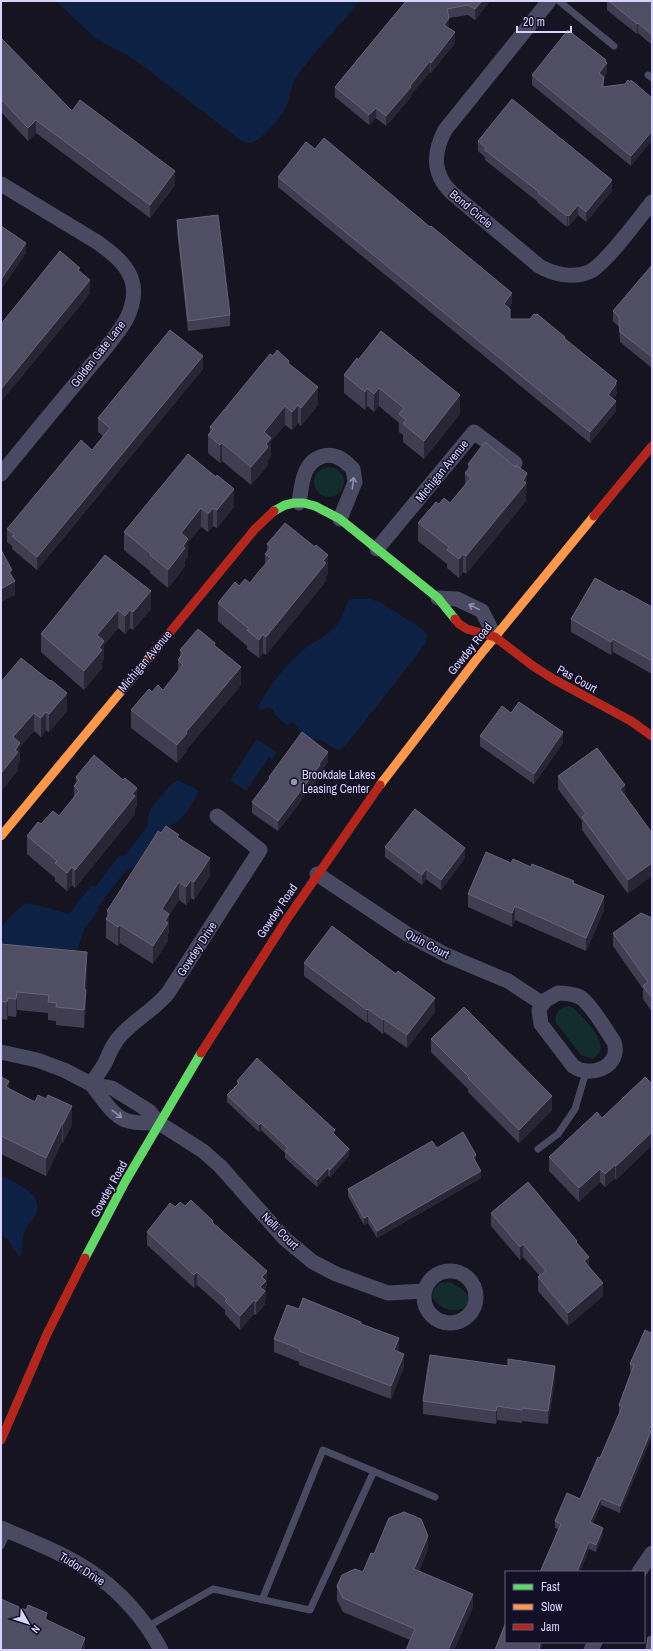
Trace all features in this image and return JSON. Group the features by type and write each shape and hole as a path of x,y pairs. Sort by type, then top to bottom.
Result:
{"street":[{"name":"Bond Circle","path":"549,1 445,130 438,142 436,155 437,169 445,187 539,266 562,275 589,272 597,267 652,202"},
{"name":"Golden Gate Lane","path":"1,184 112,252 129,274 133,285 133,297 128,315 114,337 1,474"},
{"name":"Michigan Avenue","path":"377,549 474,432 515,463"},
{"name":"Gowdey Road","path":"1,1440 57,1314 87,1254 183,1082 262,955 317,874 410,745 495,637 652,446"},
{"path":"299,503 303,479 308,466 315,458 327,455 337,456 354,468 355,482 340,519"},
{"name":"Michigan Avenue","path":"1,836 254,529 276,509 287,503 311,504 324,509 340,519 438,598 459,624 467,629 495,637"},
{"path":"438,598 457,599 482,611 495,637"},
{"name":"Pas Court","path":"495,637 554,680 631,722 652,736"},
{"name":"Gowdey Drive","path":"91,1084 120,1035 133,1022 161,1002 168,993 260,850 216,816"},
{"name":"Quin Court","path":"317,874 407,934 446,955 508,981 543,1004"},
{"path":"558,993 567,993 579,997 586,1002 616,1047 615,1053 608,1064 599,1070 586,1072 579,1071 573,1066 542,1024 539,1010 551,996 558,993"},
{"path":"1,1052 37,1060 64,1070 91,1084 113,1112 126,1120 140,1123 160,1123"},
{"name":"Nelli Court","path":"91,1084 112,1088 130,1098 149,1111 160,1123 203,1151 220,1166 285,1239 313,1262 336,1274 388,1293 424,1291"},
{"name":"Tudor Drive","path":"4,1530 54,1552 90,1571 115,1590 147,1626 161,1650"},
{"path":"640,1571 652,1553"}],"lane":[{"path":"559,1 614,46"},
{"path":"538,1149 558,1134 575,1109 586,1072"},
{"path":"262,1600 323,1450 435,1497"},
{"path":"147,1626 213,1589 310,1610 374,1471"},
{"path":"1,1546 4,1530"}],"green space":[{"path":"329,467 340,471 344,482 340,493 329,497 318,493 314,482 318,471"},
{"path":"569,1006 574,1008 596,1034 601,1048 599,1054 592,1059 581,1055 556,1023 556,1016 558,1012 562,1008"},
{"path":"450,1282 462,1289 469,1296 468,1303 465,1308 455,1310 446,1309 432,1297 434,1289 440,1283"}],"water":[{"path":"56,1 360,1 318,49 295,79 286,108 277,120 261,137 251,143 240,140 127,55 95,38"},
{"path":"351,599 369,599 380,602 424,630 427,635 426,642 413,660 346,745 340,750 323,741 301,736 297,725 292,723 287,725 275,715 273,710 270,708 260,711 258,707 268,690 292,660 307,647 334,629 340,622 347,604"},
{"path":"257,739 277,752 272,759 269,757 246,791 230,780"},
{"path":"179,780 198,791 195,799 178,822 169,826 131,870 128,868 97,908 99,910 85,928 76,952 1,947 1,927 23,905 29,903 69,914 92,885 95,887 119,856 126,855 148,825 148,817 151,808 173,783"},
{"path":"1,1175 29,1191 37,1203 37,1210 34,1218 24,1233 20,1258 7,1239 1,1235"}],"building":[{"path":"406,1 482,1 475,9 468,5 447,9 449,18 444,25 455,32 386,116 376,108 369,115 335,87"},
{"path":"609,1 652,1 652,35 638,23 637,24"},
{"path":"568,30 606,60 605,62 607,63 599,73 604,77 602,87 625,84 628,80 630,82 631,80 652,98 652,131 631,156 532,75"},
{"path":"1,38 72,111 80,100 175,171 150,205 36,120 28,128 1,99"},
{"path":"512,99 612,180 586,212 578,205 569,216 567,216 485,150 486,148 478,141"},
{"path":"324,138 430,227 431,226 512,293 504,304 510,309 510,319 530,319 534,314 537,314 617,381 608,395 616,401 590,432 278,177 306,142 315,149"},
{"path":"218,215 230,315 188,321 177,220"},
{"path":"1,226 26,243 2,278 1,277"},
{"path":"60,251 80,268 78,270 90,280 1,389 1,324"},
{"path":"652,265 652,357 620,332 619,317 613,311"},
{"path":"170,330 203,356 37,557 12,536 15,535 7,529 81,440 92,450 110,428 98,418"},
{"path":"381,331 460,395 424,441 403,424 406,420 399,414 404,408 379,388 374,394 367,388 365,392 344,375"},
{"path":"277,350 289,361 288,363 318,387 301,408 298,405 292,412 285,406 264,432 271,438 266,444 268,447 251,467 222,443 220,445 208,435 213,429 210,427 270,354 273,356"},
{"path":"485,442 515,467 516,465 527,473 523,481 526,483 466,556 463,554 459,559 447,550 449,547 418,523 436,502 439,504 444,498 450,503 471,478 465,473 471,466 468,464"},
{"path":"188,454 216,477 217,475 234,489 217,510 213,508 208,514 201,508 181,533 188,539 183,546 185,548 168,570 124,532"},
{"path":"285,523 315,547 316,545 328,555 323,561 326,563 266,637 263,634 259,640 247,630 249,629 218,603 235,582 239,586 245,579 250,583 271,558 265,554 271,547 267,544"},
{"path":"1,550 12,570 9,572 15,581 1,589"},
{"path":"105,555 151,591 133,612 130,610 125,616 118,610 97,635 104,641 99,648 102,650 84,671 41,634"},
{"path":"595,578 652,607 652,661 613,639 611,642 571,619"},
{"path":"198,629 215,643 214,645 241,667 186,732 187,733 177,745 131,710 149,689 152,692 158,685 163,690 183,665 178,660 183,653 180,650"},
{"path":"21,658 67,693 49,714 46,712 41,718 34,713 13,737 20,743 15,750 18,752 2,772 1,682"},
{"path":"519,702 563,732 534,774 480,736 502,706 511,713"},
{"name":"Brookdale Lakes Leasing Center","path":"302,732 328,752 278,821 252,802"},
{"path":"597,748 625,785 620,789 652,833 652,863 628,880 582,817 586,814 558,776"},
{"path":"94,755 123,780 125,778 137,788 132,794 135,796 75,870 72,867 67,873 55,863 57,861 27,836 38,822 41,824 53,811 59,816 79,791 74,786 79,780 76,777"},
{"path":"415,809 465,848 441,880 426,869 422,875 385,847"},
{"path":"166,826 179,835 177,837 210,858 194,882 191,880 186,887 179,882 162,909 169,914 165,921 168,923 153,946 120,925 118,927 106,919 110,913 107,911 158,831 161,833"},
{"path":"486,852 511,863 513,859 531,867 532,864 574,881 573,883 604,896 586,938 515,906 512,913 468,894"},
{"path":"641,913 652,918 652,998 643,986 648,982 613,933"},
{"path":"332,926 396,974 398,971 435,998 407,1035 368,1009 367,1010 304,963"},
{"path":"1,944 87,952 84,1010 56,1007 57,1003 48,1002 49,995 17,992 16,999 8,998 7,1002 1,1001"},
{"path":"464,1007 552,1096 519,1130 431,1039"},
{"path":"257,1058 335,1130 333,1133 349,1149 330,1170 328,1168 317,1180 285,1151 288,1148 261,1123 259,1125 227,1095 239,1083 237,1081"},
{"path":"1,1077 9,1081 6,1087 35,1102 38,1095 46,1099 48,1095 72,1106 46,1158 1,1136"},
{"path":"645,1077 652,1084 652,1132 616,1166 615,1165 605,1174 600,1169 579,1188 549,1157 597,1112 602,1118"},
{"path":"463,1132 476,1155 473,1157 481,1171 377,1231 368,1216 364,1218 348,1189 432,1141 437,1148"},
{"path":"528,1182 589,1257 584,1261 603,1283 568,1313 538,1277 546,1271 523,1244 520,1247 491,1213"},
{"path":"191,1200 213,1221 212,1222 267,1271 262,1277 266,1281 260,1287 265,1291 256,1302 254,1300 240,1316 225,1301 227,1299 197,1272 194,1275 147,1232 170,1203 175,1207 180,1202 185,1206"},
{"path":"303,1298 361,1322 361,1324 399,1338 394,1350 404,1354 391,1386 299,1351 300,1349 274,1339 287,1305 299,1309"},
{"path":"645,1330 651,1333 652,1332 652,1423 649,1430 651,1431 620,1506 601,1498 590,1522 603,1528 596,1545 589,1542 577,1571 540,1571 561,1524 555,1521 567,1493 580,1499 598,1457 600,1458 622,1407 619,1405 634,1365 630,1364"},
{"path":"430,1355 508,1366 508,1359 555,1366 548,1411 522,1408 522,1410 497,1406 496,1411 423,1401"},
{"path":"404,1512 421,1519 428,1536 414,1569 473,1594 448,1650 406,1650 415,1629 343,1598 337,1586 342,1575 355,1569 363,1572 371,1553 374,1554 389,1518"},
{"path":"1,1599 26,1610 28,1605 47,1613 45,1619 85,1638 80,1650 1,1650"},
{"path":"505,1625 505,1643 540,1643 539,1650 495,1650"},
{"path":"652,1631 652,1650 646,1650 648,1637 651,1637"}],"traffic: fast":[{"path":"274,511 285,505 304,503 315,506 340,519 438,598 455,619"},
{"path":"85,1258 125,1182 201,1053"}],"traffic: slow":[{"path":"380,785 476,660 594,516"},
{"path":"1,836 157,648"}],"traffic: jam":[{"path":"594,516 652,446"},
{"path":"157,648 255,529 274,511"},
{"path":"455,619 459,624 467,629 495,637 533,666 555,680 631,721 652,736"},
{"path":"201,1053 287,919 380,785"},
{"path":"1,1440 47,1334 85,1258"}],"place":[{"name":"Brookdale Lakes Leasing Center","path":"294,782"}]}
